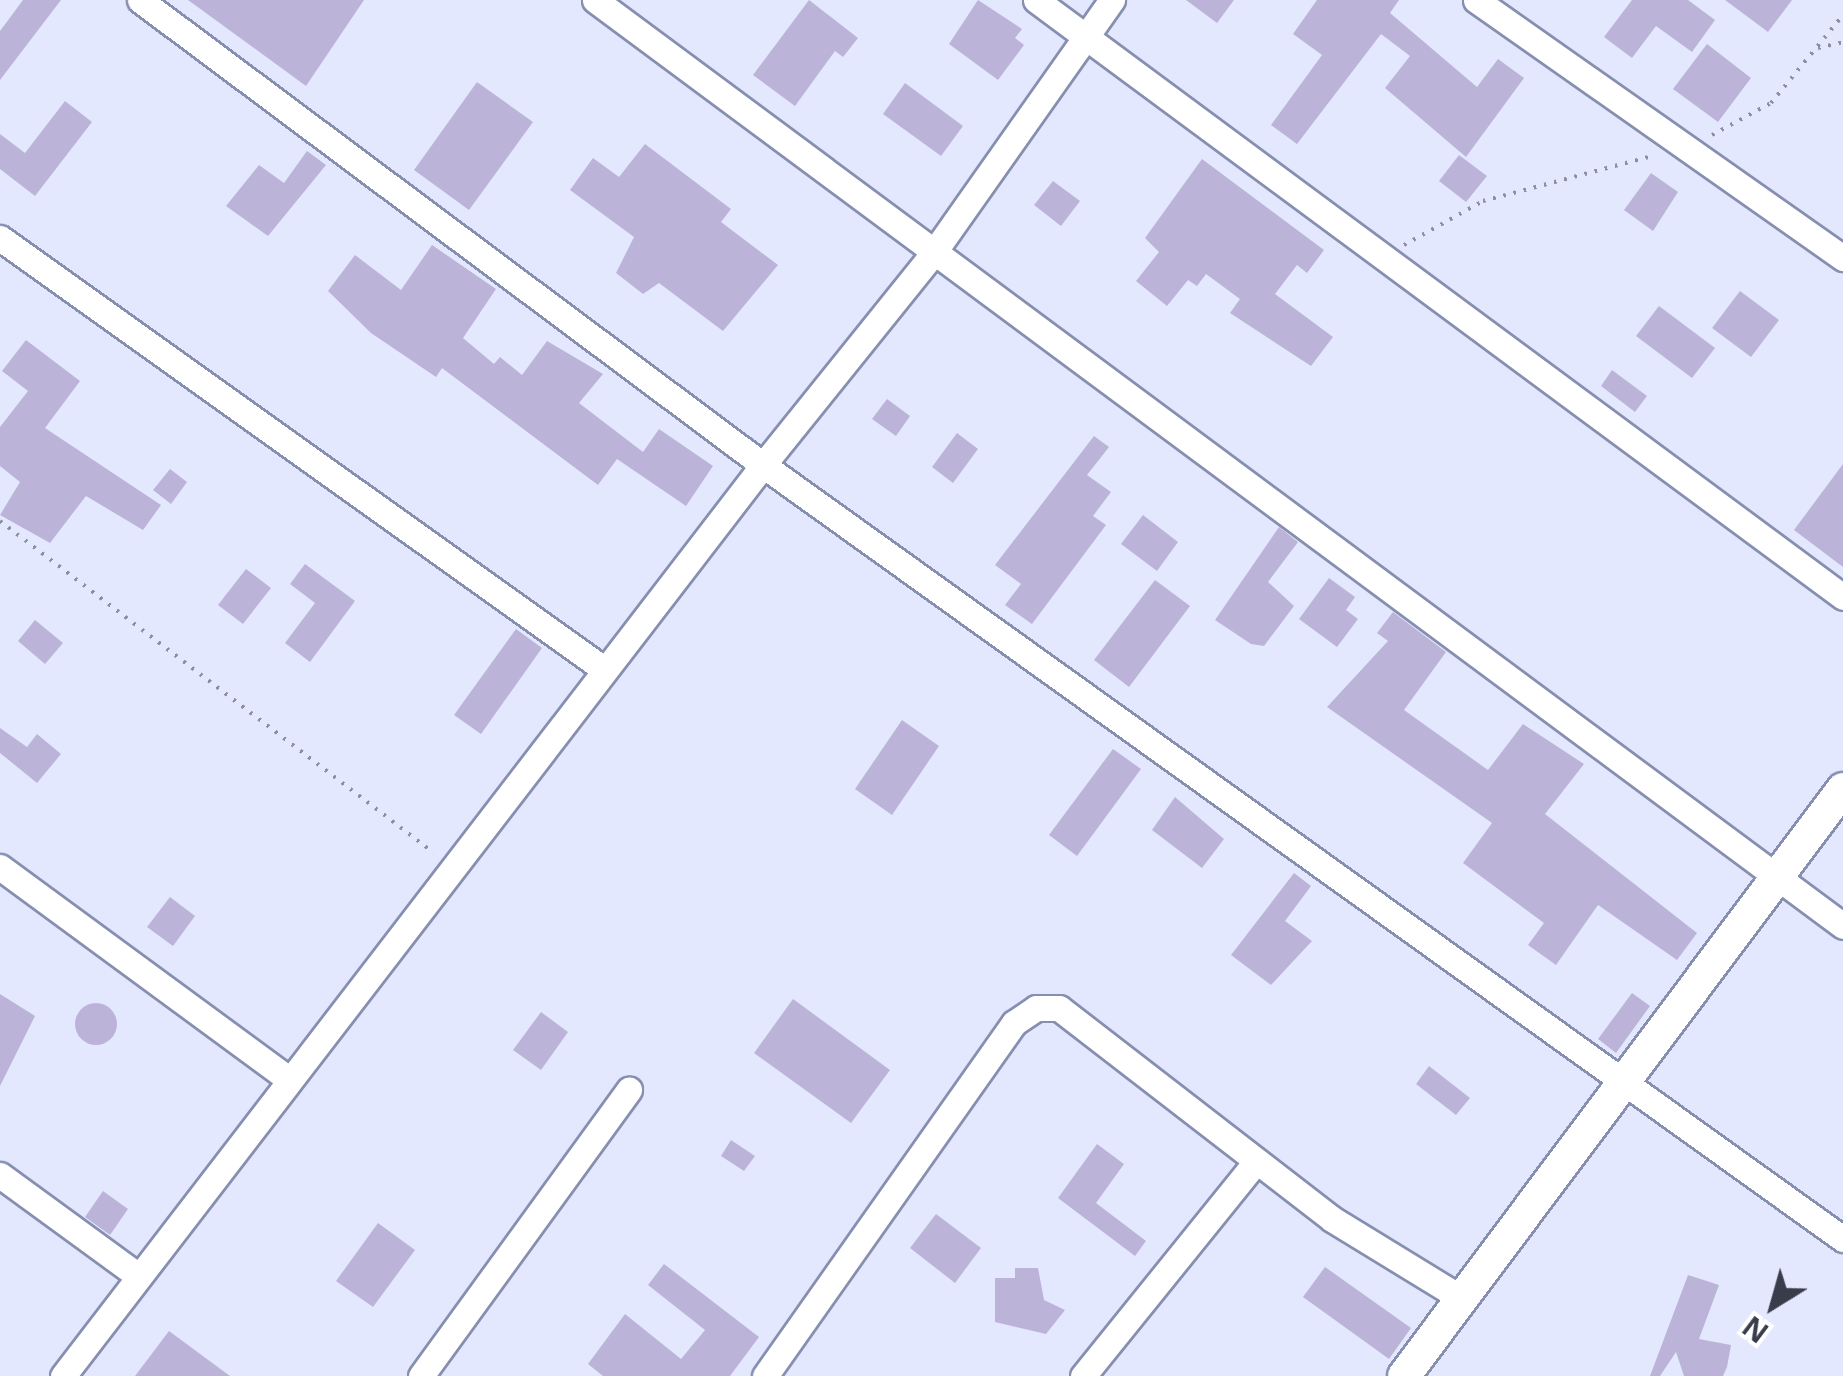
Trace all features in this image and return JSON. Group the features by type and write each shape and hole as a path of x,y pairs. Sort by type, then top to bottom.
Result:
{"street":[{"path":"140,0 763,464 1843,1239"},
{"path":"595,0 1843,926"},
{"path":"1036,0 1843,596"},
{"path":"63,1376 450,866 763,464 934,252 1112,0"},
{"path":"1476,0 1843,258"},
{"path":"0,238 605,670"},
{"path":"1404,1376 1843,789"},
{"path":"0,867 289,1079"},
{"path":"766,1376 1014,1024 1036,1008 1060,1008 1256,1162 1461,1298"},
{"path":"421,1376 628,1090"},
{"path":"1083,1376 1256,1162"},
{"path":"0,1176 137,1275"}],"path":[{"path":"1383,257 1483,201 1687,148 1771,102 1843,15"},
{"path":"1818,48 1843,42"},
{"path":"0,521 450,866"}],"building":[{"path":"23,0 61,0 0,80 0,31"},
{"path":"188,0 364,0 306,86"},
{"path":"809,0 858,38 843,57 835,51 795,106 753,75"},
{"path":"978,0 1022,29 1015,38 1024,45 998,80 949,44"},
{"path":"1186,0 1234,0 1217,23"},
{"path":"1317,0 1399,0 1390,13 1477,87 1498,59 1524,78 1466,157 1385,88 1410,56 1381,34 1297,144 1271,125 1322,55 1293,34"},
{"path":"1632,0 1688,0 1715,20 1692,52 1656,26 1632,58 1604,37"},
{"path":"1725,0 1792,0 1768,32"},
{"path":"1707,44 1751,78 1718,122 1673,89"},
{"path":"477,82 533,122 469,210 414,170"},
{"path":"905,83 963,126 941,156 883,114"},
{"path":"65,101 92,122 35,196 0,169 0,134 25,153"},
{"path":"645,144 731,209 721,222 778,265 723,331 659,283 643,294 616,273 634,237 570,190 593,158 619,177"},
{"path":"307,151 326,165 268,236 226,206 259,165 284,183"},
{"path":"1459,155 1487,176 1466,202 1439,181"},
{"path":"1202,159 1324,250 1307,273 1297,265 1275,294 1333,337 1311,366 1230,313 1240,299 1206,274 1197,286 1188,280 1167,306 1136,281 1159,252 1145,238"},
{"path":"1651,173 1678,192 1653,231 1624,210"},
{"path":"1053,181 1080,201 1061,226 1034,205"},
{"path":"432,245 496,289 463,338 494,364 500,357 522,375 547,341 603,374 579,403 643,452 659,429 713,466 686,506 617,459 598,485 442,368 436,377 371,333 328,291 355,255 401,290"},
{"path":"1740,291 1779,320 1751,357 1712,328"},
{"path":"1659,306 1715,348 1692,378 1636,336"},
{"path":"26,340 80,381 45,428 161,505 143,530 86,496 50,543 0,515 20,482 0,466 0,427 28,391 2,371"},
{"path":"1612,370 1647,396 1635,412 1601,386"},
{"path":"887,399 910,416 896,436 872,419"},
{"path":"957,433 978,449 953,483 932,467"},
{"path":"1094,436 1109,447 1087,475 1111,492 1093,516 1106,525 1032,624 1005,605 1021,584 995,565"},
{"path":"1843,464 1843,567 1794,530"},
{"path":"170,469 187,482 171,504 153,490"},
{"path":"1143,515 1178,542 1157,571 1121,544"},
{"path":"1279,527 1298,542 1268,582 1294,606 1264,646 1251,644 1215,620"},
{"path":"305,564 355,601 310,662 285,643 315,603 290,584"},
{"path":"246,569 271,588 243,624 218,605"},
{"path":"1329,578 1355,597 1346,610 1358,619 1337,647 1299,619"},
{"path":"1155,580 1190,606 1129,687 1094,660"},
{"path":"1393,612 1446,652 1404,710 1488,770 1523,724 1584,764 1545,814 1697,933 1677,960 1598,905 1556,965 1528,945 1544,923 1463,863 1492,823 1327,707 1388,641 1377,633"},
{"path":"35,620 63,643 45,664 18,641"},
{"path":"516,629 542,648 481,734 454,715"},
{"path":"902,720 939,746 892,815 855,789"},
{"path":"0,728 27,747 37,734 61,754 37,783 0,753"},
{"path":"1113,749 1141,769 1077,856 1049,835"},
{"path":"1175,797 1224,839 1202,868 1152,830"},
{"path":"1294,873 1311,886 1285,921 1312,941 1271,985 1231,955"},
{"path":"170,897 195,916 173,946 147,927"},
{"path":"1632,993 1650,1006 1616,1053 1598,1039"},
{"path":"0,994 35,1016 0,1086"},
{"path":"793,999 890,1070 851,1123 754,1053"},
{"path":"96,1003 111,1009 117,1024 111,1039 96,1045 81,1039 75,1024 81,1009"},
{"path":"541,1012 568,1032 541,1070 513,1050"},
{"path":"1429,1066 1470,1098 1456,1115 1416,1084"},
{"path":"731,1140 755,1156 744,1171 721,1156"},
{"path":"1097,1144 1124,1164 1096,1203 1146,1241 1135,1256 1058,1198"},
{"path":"103,1191 128,1209 110,1235 85,1217"},
{"path":"936,1214 981,1248 955,1283 910,1248"},
{"path":"378,1223 415,1250 373,1307 336,1281"},
{"path":"664,1264 759,1337 730,1376 603,1376 588,1364 625,1314 681,1359 705,1330 648,1285"},
{"path":"1325,1267 1411,1328 1389,1359 1303,1297"},
{"path":"1015,1268 1038,1268 1044,1300 1065,1310 1046,1334 995,1322 995,1278 1015,1278"},
{"path":"1688,1275 1719,1285 1699,1339 1731,1345 1727,1367 1723,1376 1684,1376 1676,1352 1660,1376 1650,1376"},
{"path":"169,1331 230,1376 135,1376"}]}
